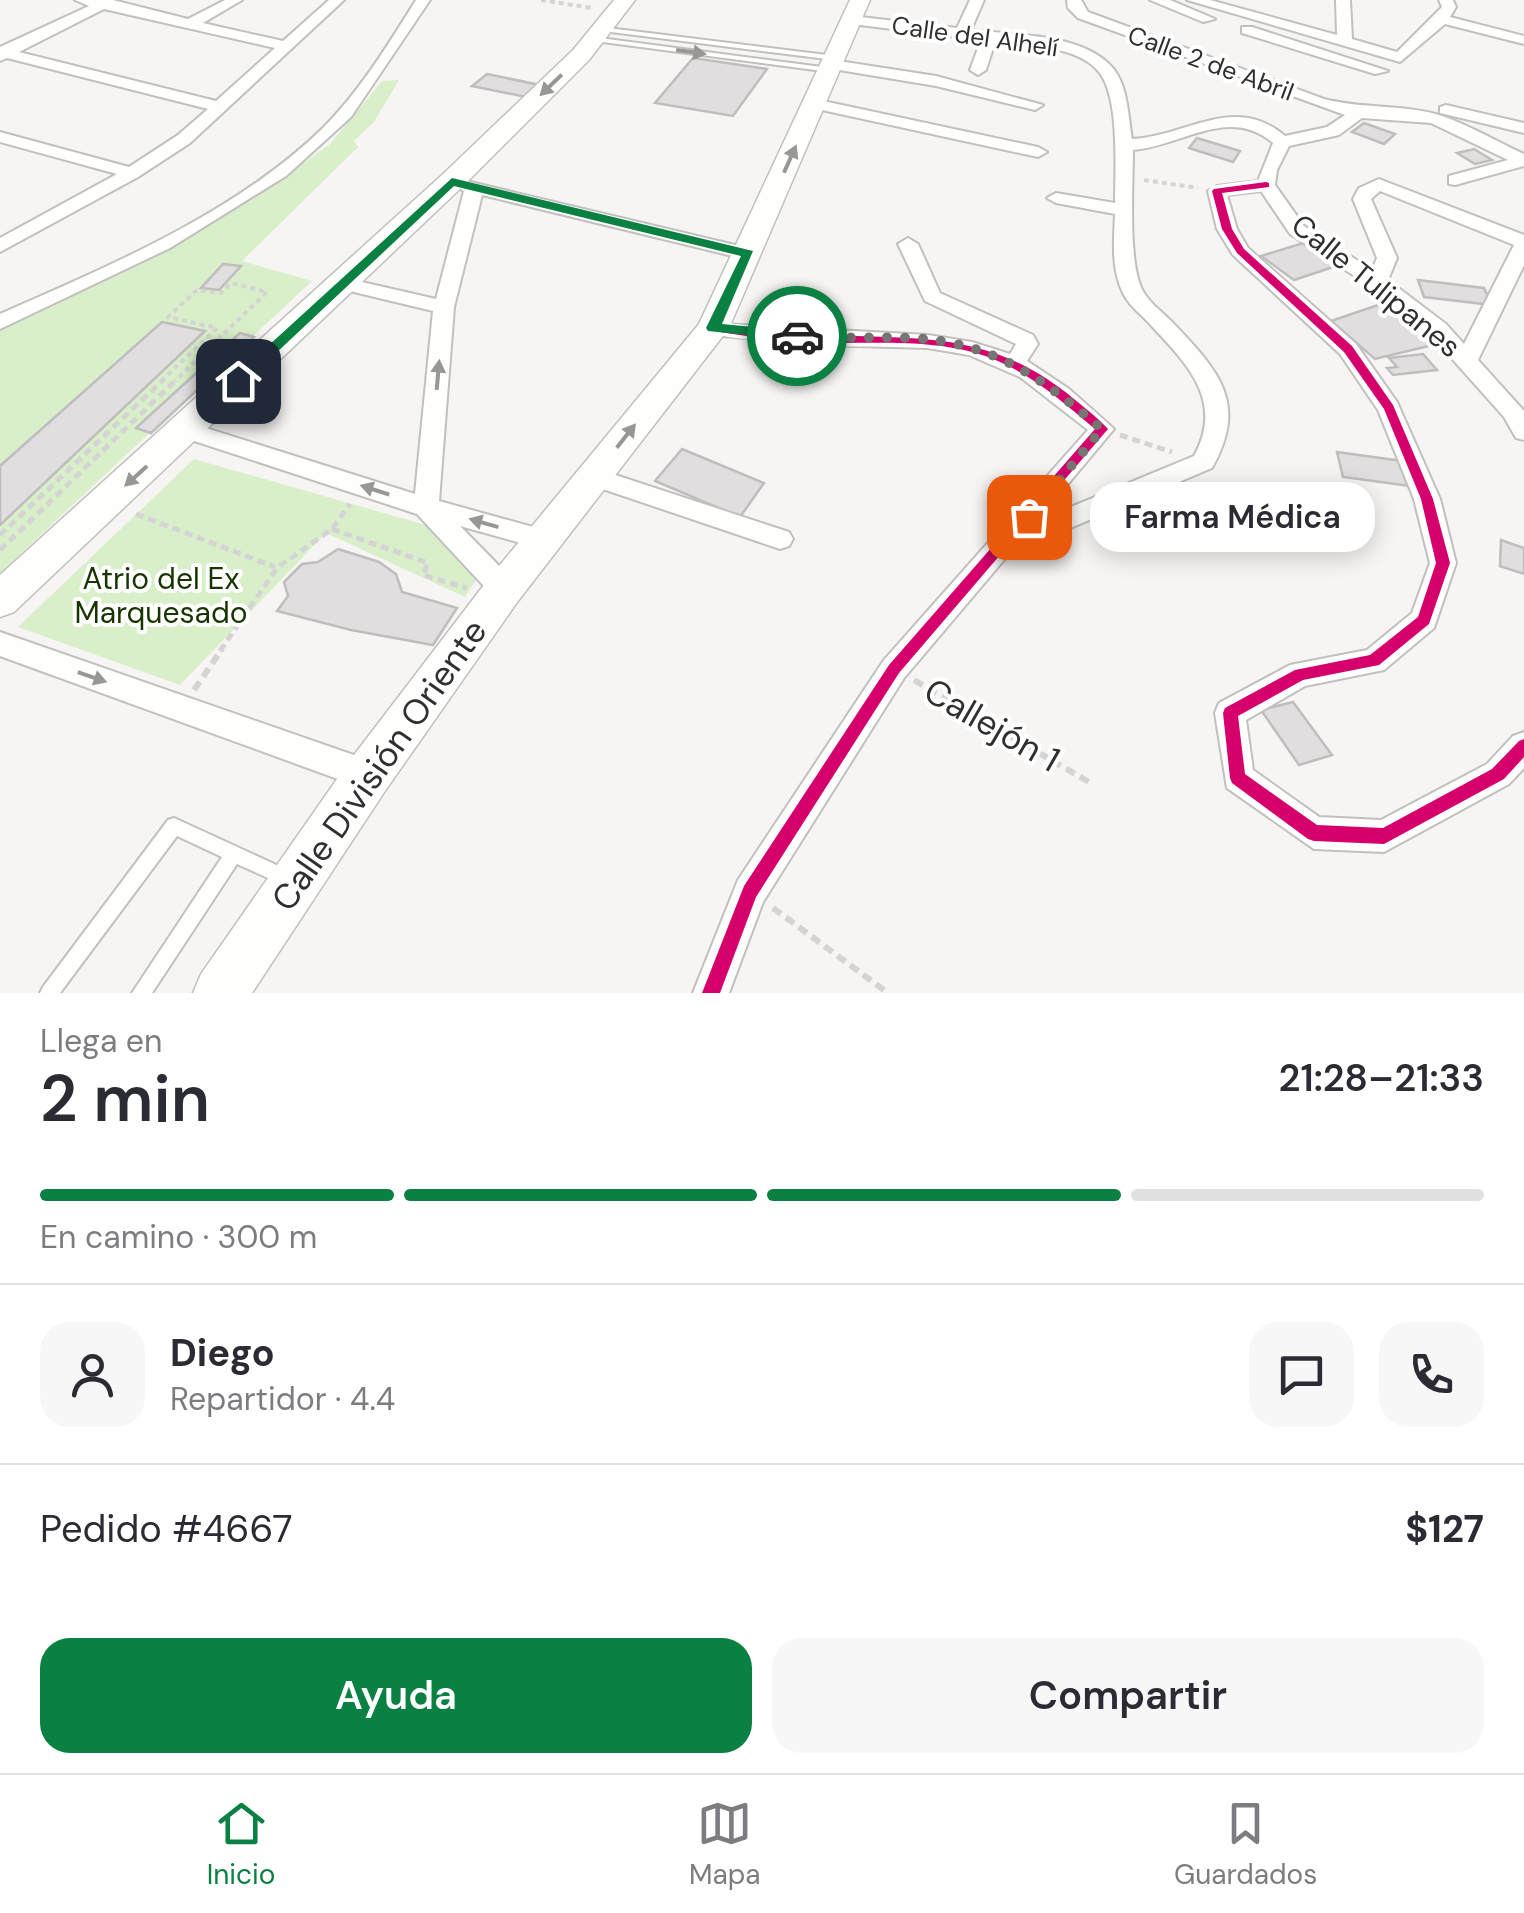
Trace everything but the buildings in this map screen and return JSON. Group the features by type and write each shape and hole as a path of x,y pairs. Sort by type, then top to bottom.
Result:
{"main road":[{"name":"Calle División Oriente","path":"220,993 491,584 542,539 713,328 856,10"},
{"path":"0,600 340,284 463,185 609,20"}],"street":[{"path":"82,0 107,2 188,25 286,46"},
{"path":"188,25 235,0"},
{"path":"0,246 132,173 184,139 338,0"},
{"path":"0,322 158,245 257,187 314,146 372,80 423,0"},
{"path":"962,32 976,0"},
{"name":"Calle 2 de Abril","path":"1074,0 1075,8 1083,15 1272,87 1358,113"},
{"path":"1157,0 1380,71"},
{"path":"1194,0 1250,7 1400,57 1442,19 1449,6 1446,0"},
{"path":"1343,0 1344,40"},
{"path":"2,54 107,2"},
{"name":"Calle del Alhelí","path":"856,10 1076,52 1104,67 1114,88 1124,145 1124,269 1133,294 1188,352 1216,395 1217,436 1203,462"},
{"path":"1442,19 1524,40"},
{"path":"978,70 990,36"},
{"path":"2,54 220,107"},
{"path":"832,64 936,80 1035,105"},
{"path":"814,104 1038,152"},
{"path":"1124,145 1159,142 1206,122 1231,118 1261,126 1282,142 1333,131 1358,113 1436,108 1524,128"},
{"path":"1386,112 1435,119 1524,161"},
{"path":"0,136 132,173"},
{"path":"1217,191 1266,185 1268,170 1282,142"},
{"path":"1455,180 1524,161"},
{"path":"1377,282 1387,258 1362,199 1365,192 1379,184 1522,253 1466,360"},
{"path":"491,584 426,506 444,307 463,185 749,254"},
{"name":"Calle Tulipanes","path":"1266,185 1297,230 1377,282 1438,329 1513,412 1524,432"},
{"name":"Calle Tulipanes","path":"1217,191 1227,229 1240,251 1348,349 1389,408 1427,499 1443,563 1424,620 1374,661 1300,674 1230,712 1238,778 1314,833 1384,836 1498,774 1524,746"},
{"path":"1056,198 1126,210"},
{"path":"908,244 932,297 1026,340 1014,364"},
{"path":"340,284 444,307"},
{"path":"710,993 750,892 894,669 1102,429 1043,380 1014,364 959,344 912,338 832,339 713,328"},
{"path":"187,430 542,539"},
{"path":"1004,546 1203,462"},
{"path":"594,477 780,538"},
{"path":"0,644 368,775"}],"lane":[{"path":"609,20 832,64"},
{"path":"49,993 174,826 295,882"},
{"path":"141,993 234,854"}],"path":[{"path":"541,0 609,20"},
{"path":"1126,178 1217,191"},
{"path":"0,535 216,328 168,317 197,290 221,293 231,283 267,292 0,550"},
{"path":"1102,429 1203,462"},
{"path":"188,699 277,568 332,529 352,505 334,499"},
{"path":"129,512 277,568"},
{"path":"332,529 428,563 423,575 470,589 491,584"},
{"path":"750,892 888,993"}],"green space":[{"path":"399,80 374,122 354,141 358,147 242,261 312,281 0,573 0,329 252,200 330,144 382,81"},
{"name":"Atrio del Ex Marquesado","path":"194,459 440,529 477,578 465,597 326,533 180,685 18,627"}],"cycle path":[{"path":"1266,185 1217,191 1227,229 1240,251 1348,349 1389,408 1427,499 1443,563 1424,620 1374,661 1300,674 1230,713 1238,778 1314,833 1384,836 1498,774 1524,746"},
{"path":"711,993 750,892 894,669 1102,429 1028,371 972,349 905,340 821,338 713,328"}],"way so far":[{"path":"797,336 912,338 959,344 1014,364 1043,380 1102,429 1029,517"}],"place":[{"name":"Farma Médica","path":"1029,517"}],"route":[{"path":"238,381 452,182 749,254 713,328 797,336"}]}
